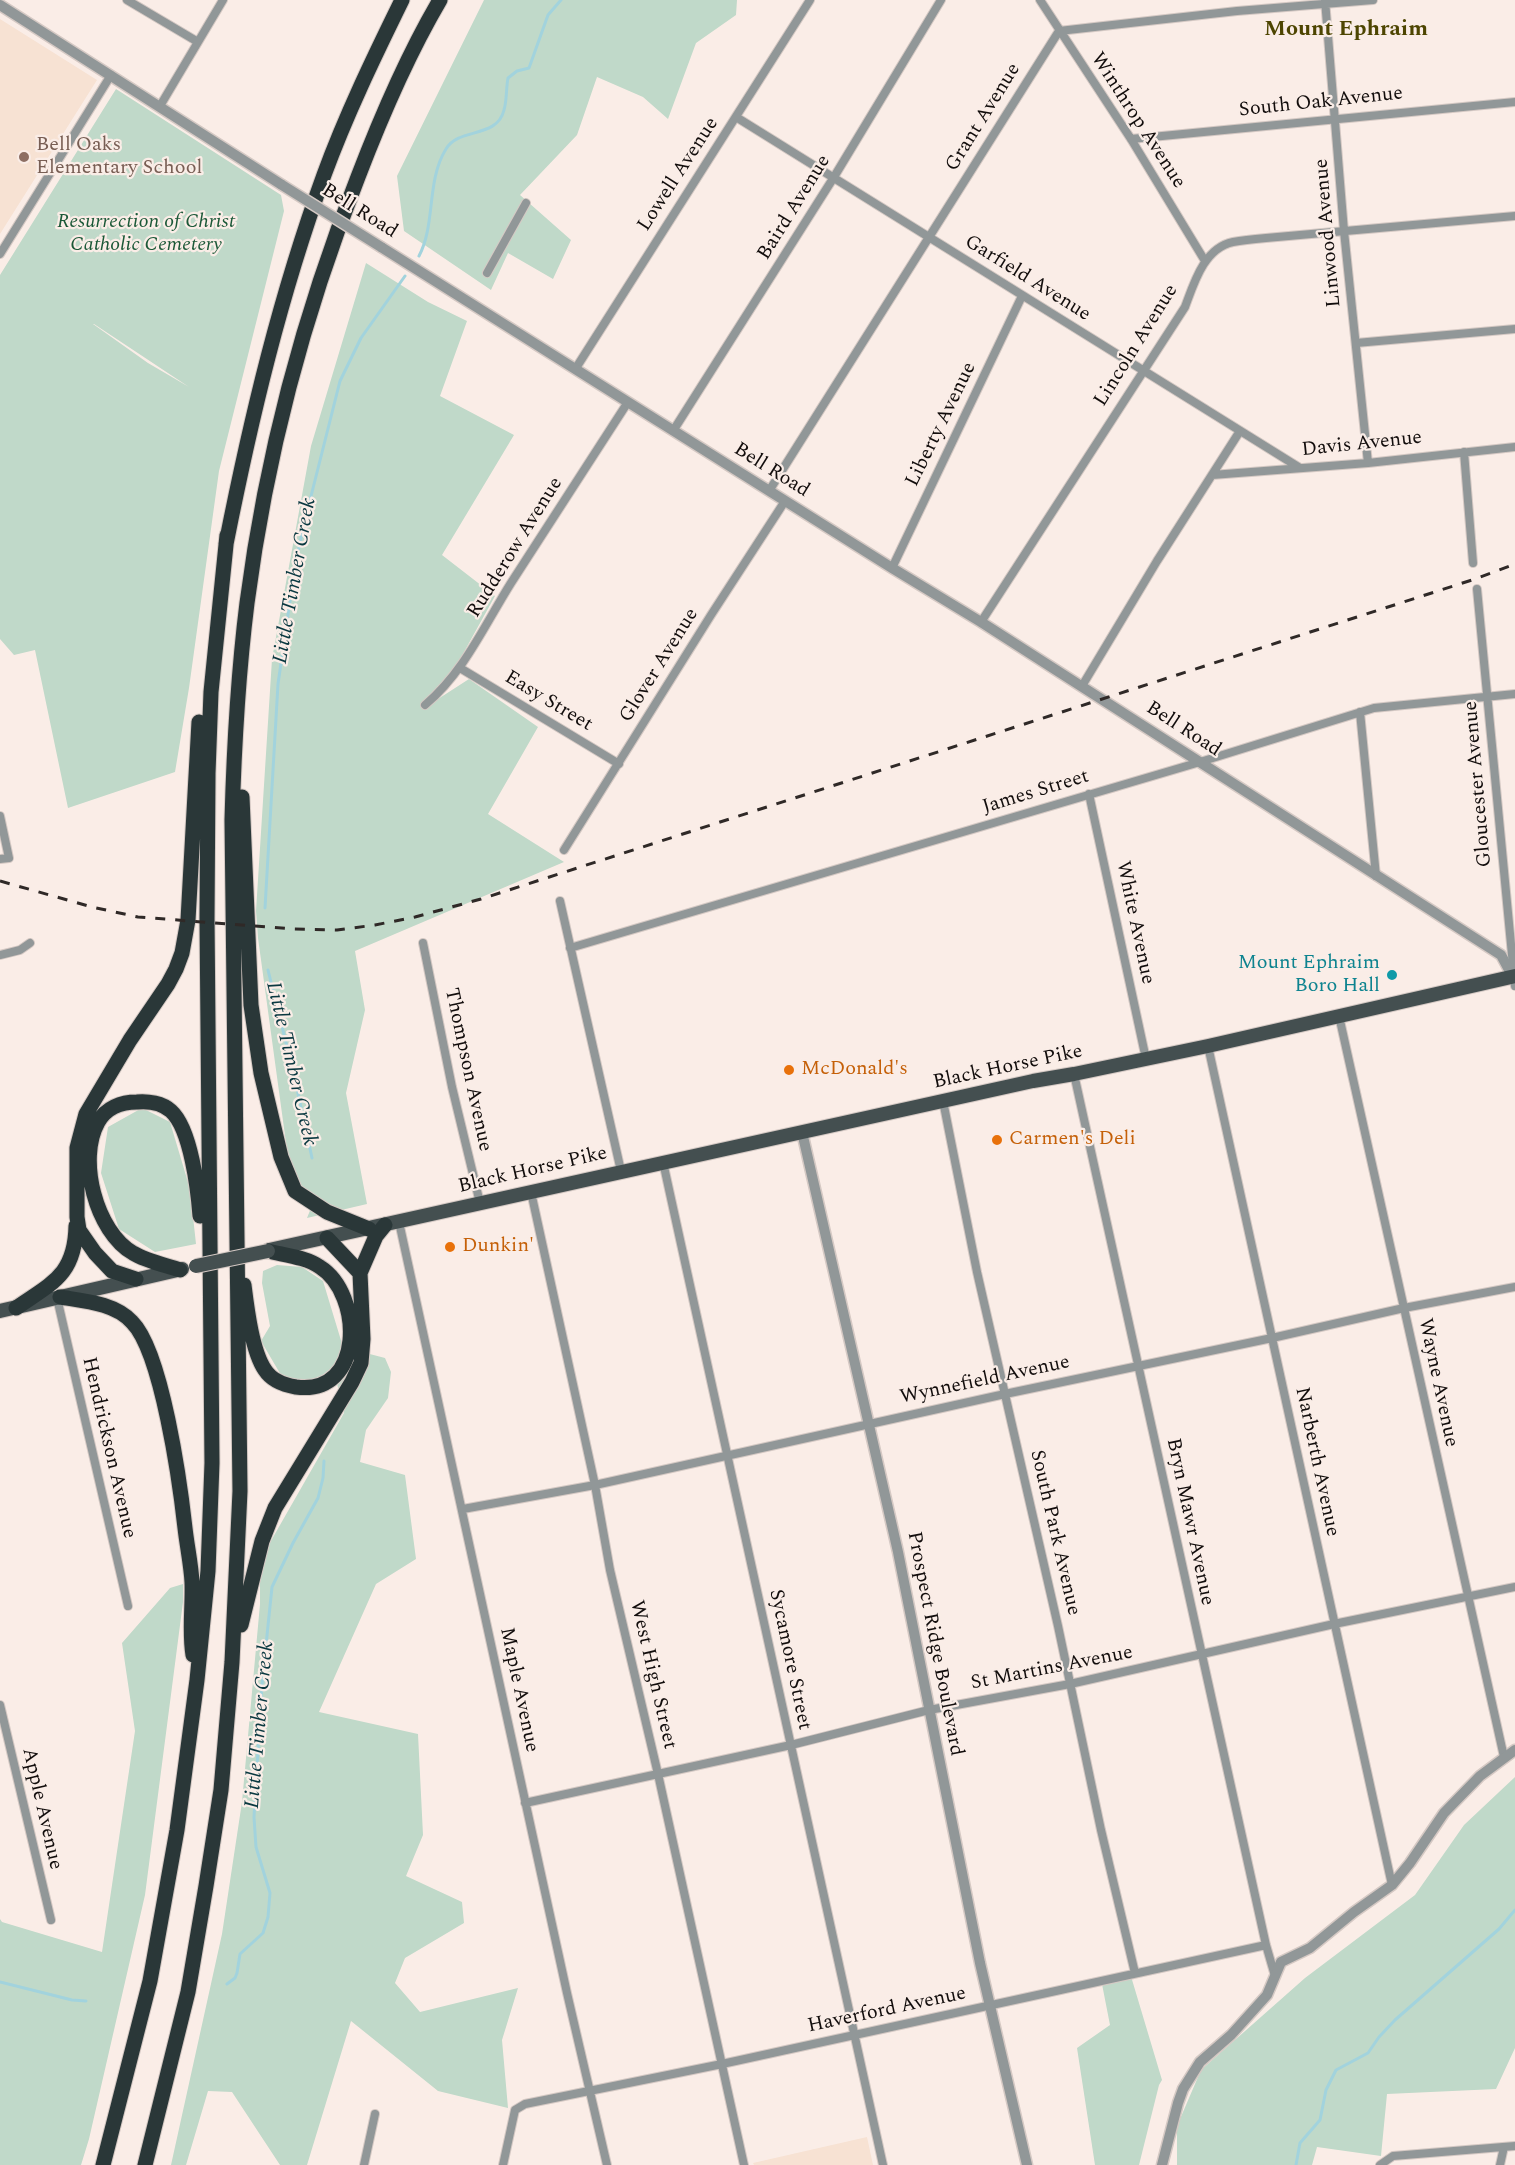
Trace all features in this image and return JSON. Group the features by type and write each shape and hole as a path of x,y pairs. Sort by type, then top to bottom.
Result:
{"highway":[{"path":"16,1308 48,1285 71,1261 75,1246 77,1148 86,1114 130,1040 168,984 182,953 188,920 200,708 207,637 247,437 268,354 324,175 350,111 402,0"},
{"path":"145,2165 188,1992 221,1790 232,1662 240,1491 232,820 237,709 246,612 263,503 297,357 331,250 367,153 409,58 440,0"},
{"path":"103,2165 150,1981 177,1830 197,1680 208,1571 212,1500 208,773 211,692 227,535"},
{"path":"237,709 251,1005 261,1073 281,1157 295,1191 327,1212 369,1228"},
{"path":"180,1270 134,1254 115,1240 99,1211 92,1178 91,1137 99,1120 111,1108 127,1102 144,1101 161,1105 171,1111 185,1135 192,1159 198,1196 210,1331"},
{"path":"77,1208 80,1230 95,1253 112,1271 136,1279"},
{"path":"235,1216 246,1295 257,1351 264,1369 286,1385 310,1388 328,1383 342,1367 351,1339 348,1311 339,1289 329,1274 320,1266 268,1251"},
{"path":"232,1662 262,1541 275,1508 352,1382 361,1363 363,1339 360,1274 376,1236 392,1223"},
{"path":"327,1238 360,1274"},
{"path":"58,1297 100,1305 118,1312 133,1322 143,1338 156,1372 181,1492 192,1581 191,1644 197,1680"}],"main road":[{"name":"Black Horse Pike","path":"268,1251 1033,1081 1514,980"},
{"path":"0,1311 268,1251"}],"street":[{"path":"127,0 198,42"},
{"path":"160,106 223,0"},
{"name":"Lowell Avenue","path":"576,368 810,0"},
{"name":"Baird Avenue","path":"673,431 834,177 941,0"},
{"name":"Winthrop Avenue","path":"1040,0 1131,139 1205,261"},
{"path":"1059,31 1325,1 1373,0"},
{"name":"Linwood Avenue","path":"1325,1 1344,231 1368,463"},
{"name":"Bell Road","path":"0,5 673,431 981,622 1501,954 1514,980"},
{"name":"Grant Avenue","path":"769,491 1059,31"},
{"path":"0,254 111,75"},
{"name":"South Oak Avenue","path":"1131,139 1515,102"},
{"name":"Garfield Avenue","path":"736,117 1300,468"},
{"path":"488,273 526,203"},
{"name":"Lincoln Avenue","path":"981,622 1185,307 1205,261 1220,248 1231,242 1515,216"},
{"name":"Liberty Avenue","path":"892,568 1022,296"},
{"path":"1356,343 1515,329"},
{"name":"Rudderow Avenue","path":"424,705 442,690 460,668 510,585 628,402"},
{"path":"1082,686 1157,561 1240,431"},
{"name":"Davis Avenue","path":"1212,475 1368,463 1515,447"},
{"path":"1464,452 1473,563"},
{"name":"Glover Avenue","path":"564,850 785,501"},
{"name":"Gloucester Avenue","path":"1476,589 1514,980"},
{"name":"Easy Street","path":"460,668 619,764"},
{"name":"James Street","path":"570,948 1200,762 1374,708 1515,694"},
{"path":"1360,712 1377,876"},
{"name":"White Avenue","path":"1089,794 1146,1059"},
{"path":"0,816 4,858"},
{"path":"560,901 621,1171"},
{"path":"0,955 20,950 30,943"},
{"name":"Thompson Avenue","path":"423,943 452,1087 480,1203"},
{"name":"Wayne Avenue","path":"1339,1016 1504,1757"},
{"name":"Narberth Avenue","path":"1208,1046 1392,1885"},
{"name":"Bryn Mawr Avenue","path":"1074,1074 1266,1945 1275,1976"},
{"name":"South Park Avenue","path":"943,1101 977,1272 1135,1973"},
{"name":"Prospect Ridge Boulevard","path":"802,1132 898,1552 990,2005 1027,2165"},
{"name":"Sycamore Street","path":"663,1162 883,2165"},
{"name":"West High Street","path":"531,1192 595,1485 610,1570 658,1774 744,2165"},
{"name":"Maple Avenue","path":"392,1223 463,1509 525,1803 607,2165"},
{"name":"Wynnefield Avenue","path":"463,1509 595,1485 1138,1365 1404,1308 1515,1287"},
{"name":"Hendrickson Avenue","path":"58,1297 128,1606"},
{"name":"St Martins Avenue","path":"525,1803 791,1745 930,1710 1070,1684 1334,1624 1515,1587"},
{"name":"Apple Avenue","path":"0,1706 51,1920"},
{"path":"1162,2165 1176,2109 1184,2089 1200,2062 1232,2035 1267,1995 1281,1962 1310,1948 1392,1885 1444,1813 1480,1776 1515,1750"},
{"name":"Haverford Avenue","path":"503,2165 515,2110 525,2104 722,2064 1266,1945"},
{"path":"364,2165 375,2114"},
{"path":"1381,2164 1393,2156 1515,2146"},
{"path":"1500,2165 1504,2147"}],"shaded area":[{"name":"Bell Oaks Elementary School","path":"0,19 97,80 0,234"},
{"path":"867,2137 873,2165 754,2165 753,2163"}],"green space":[{"path":"484,0 737,0 736,15 696,43 668,119 643,97 597,77 577,135 520,195 571,240 553,279 508,253 491,290 404,231 397,176"},
{"name":"Resurrection of Christ Catholic Cemetery","path":"116,89 281,195 284,211 219,471 175,772 68,808 35,650 14,655 0,639 0,275","holes":["94,324 189,387 148,363"]},
{"path":"366,263 428,302 467,321 440,396 514,435 442,555 495,596 438,699 469,679 538,727 488,814 564,862 355,951 365,1010 346,1093 367,1204 307,1218 313,1203 290,1172 256,911 272,659 311,446"},
{"path":"142,1108 170,1122 190,1189 196,1244 155,1252 119,1229 101,1173 108,1127"},
{"path":"277,1265 302,1267 323,1281 343,1347 385,1358 391,1372 388,1398 366,1430 360,1462 405,1475 416,1559 376,1584 319,1712 418,1734 423,1835 406,1876 462,1902 464,1923 405,1958 395,1983 420,2012 518,1988 502,2040 508,2108 438,2091 351,2021 307,2165 280,2165 232,2092 208,2091 186,2165 171,2165 222,1934 242,1802 260,1604 260,1560 344,1413 333,1367 312,1383 285,1382 261,1341 270,1326 262,1283 263,1271"},
{"path":"183,1584 183,1602 145,1895 81,2165 0,2165 0,1919 2,1922 102,1952 135,1731 122,1643 170,1588"},
{"path":"1515,1777 1515,2048 1496,2089 1387,2094 1381,2156 1317,2147 1312,2165 1177,2165 1177,2126 1201,2070 1305,1978 1415,1895 1464,1825"},
{"path":"1130,1973 1162,2080 1139,2165 1095,2165 1077,2048 1110,2025 1101,1979"}],"waterway":[{"name":"Little Timber Creek","path":"419,256 428,230 436,175 446,149 452,142 486,129 500,119 505,106 508,78 517,71 529,68 548,15 561,0"},
{"name":"Little Timber Creek","path":"265,908 278,684 295,566 304,524 340,381 361,338 405,276"},
{"name":"Little Timber Creek","path":"268,970 312,1158"},
{"name":"Little Timber Creek","path":"227,1984 235,1978 240,1954 263,1933 268,1917 270,1893 256,1847 254,1817 262,1684 272,1587 318,1498 324,1461"},
{"path":"1296,2165 1300,2143 1320,2120 1326,2090 1336,2070 1368,2053 1395,2020 1499,1929 1515,1910"},
{"name":"Little Timber Creek","path":"0,1982 72,2000 86,2001"}],"railway":[{"path":"0,881 92,907 138,917 294,929 337,930 415,917 481,899 1475,579 1515,564"}],"place":[{"name":"Bell Oaks Elementary School","path":"24,157"},
{"name":"Mount Ephraim Boro Hall","path":"1392,975"},
{"name":"McDonald's","path":"789,1070"},
{"name":"Carmen's Deli","path":"997,1140"},
{"name":"Dunkin'","path":"450,1247"}],"district":[{"name":"Mount Ephraim","path":"1346,31"}]}
